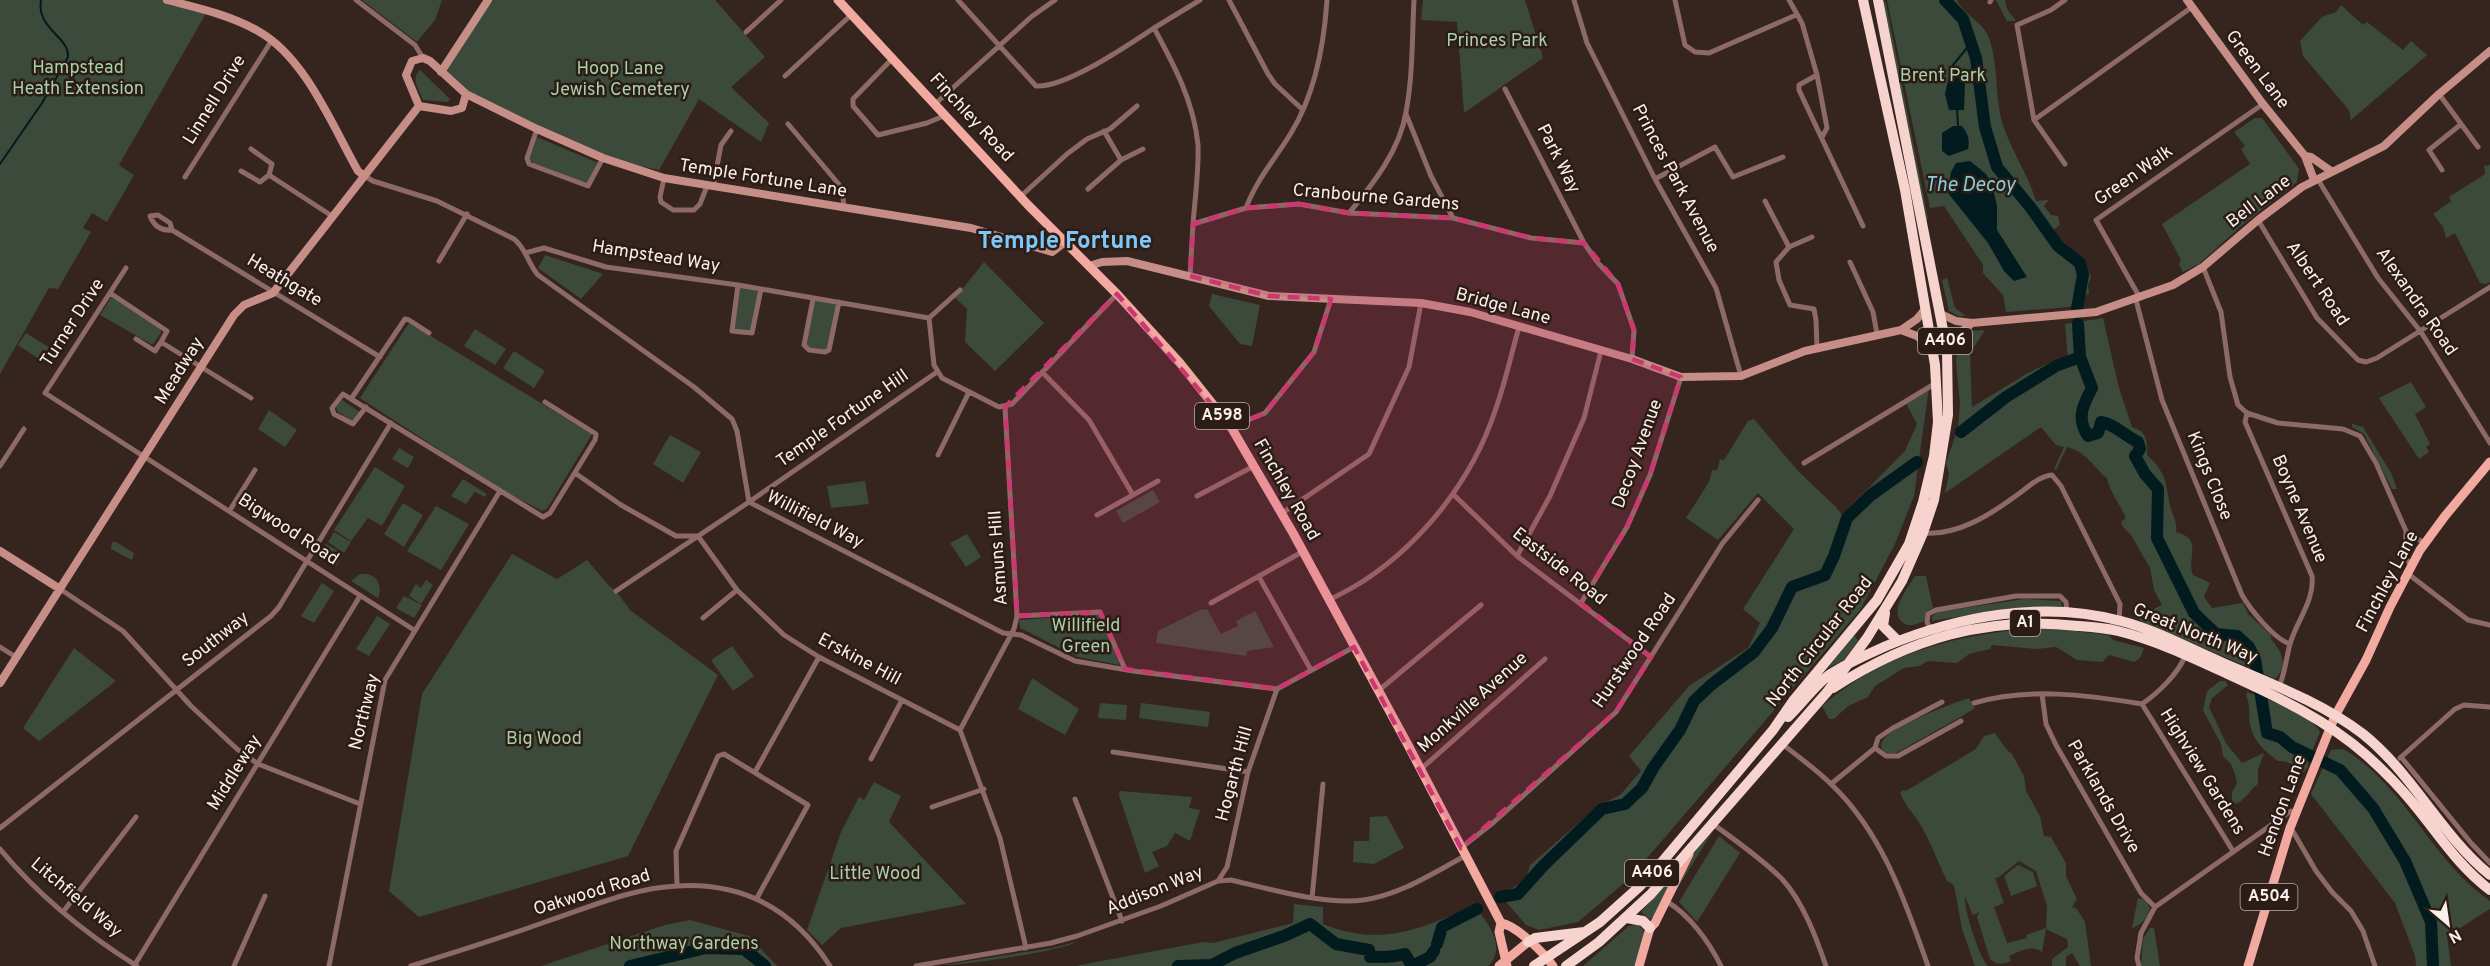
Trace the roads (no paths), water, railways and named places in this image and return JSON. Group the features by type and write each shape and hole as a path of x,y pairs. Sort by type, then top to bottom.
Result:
{"highway":[{"name":"North Circular Road","path":"1534,966 1550,962 1640,887 1773,730 1793,701 1877,600 1909,544 1923,502 1934,456 1938,422 1936,382 1933,348 1905,190 1863,0"},
{"name":"North Circular Road","path":"1566,966 1599,942 1651,894 1828,691 1867,638 1902,581 1923,533 1935,491 1948,415 1947,350 1878,0"},
{"path":"1888,604 1882,621 1883,626 1898,641"},
{"name":"Great North Way","path":"1773,730 1824,680 1847,664 1930,629 1992,615 2037,612 2120,621 2148,630 2267,681 2277,691 2330,727 2382,770 2413,803 2459,863 2490,890"},
{"name":"Great North Way","path":"1828,691 1887,657 1937,637 2015,623 2052,623 2115,630 2186,655 2228,675 2277,691 2335,716 2398,760 2465,852 2490,875"},
{"path":"1627,918 1643,921 1650,928"},
{"path":"1528,942 1535,938 1588,932"}],"main road":[{"name":"Finchley Road","path":"840,1 1020,196 1117,294 1180,363 1232,428 1329,600 1501,923 1499,932 1504,964"},
{"name":"Finchley Lane","path":"2330,727 2424,543 2490,462"},
{"name":"Hendon Lane","path":"2248,966 2290,828 2330,727"},
{"path":"1639,966 1650,928 1694,843"},
{"name":"Finchley Road","path":"1501,923 1510,925 1550,962"},
{"path":"1504,964 1528,942"}],"street":[{"path":"167,0 208,10 242,23 272,40 291,58 308,83 358,171 363,175 373,182 437,201 467,214 514,239 525,254"},
{"path":"356,0 415,45 423,58 412,62 406,75 419,106"},
{"path":"441,72 488,0"},
{"path":"746,32 781,0"},
{"path":"958,0 1036,86 1044,86 1069,77 1120,50 1200,0"},
{"path":"935,104 1031,17 1055,0"},
{"path":"1229,0 1271,79 1303,110"},
{"path":"1246,208 1251,193 1291,134 1303,110 1324,44 1327,0"},
{"path":"1350,213 1379,174 1394,147 1406,114 1414,0"},
{"name":"Princes Park Avenue","path":"1574,0 1587,43 1655,179 1716,288 1741,376"},
{"path":"1675,0 1685,45 1695,52 1709,53 1796,15"},
{"path":"1790,0 1802,23 1816,75 1827,128 1822,137"},
{"path":"2065,0 2051,10 2017,26 2034,120 2066,164"},
{"path":"2034,120 2189,4"},
{"name":"Green Lane","path":"2189,4 2263,104 2305,156 2316,179"},
{"path":"785,76 851,15"},
{"path":"1154,28 1175,66 1190,104 1198,145 1190,276"},
{"name":"Linnell Drive","path":"185,177 272,40"},
{"name":"Bell Lane","path":"1972,323 2096,312 2173,285 2203,267 2258,220 2316,179 2384,146 2439,94 2490,51"},
{"name":"Temple Fortune Lane","path":"423,58 430,61 466,94 603,158 664,178 971,228 1052,252 1065,243"},
{"path":"893,58 853,99 853,106 878,135 927,123 946,115"},
{"path":"1816,75 1799,85 1863,226"},
{"name":"Park Way","path":"1505,89 1584,243"},
{"path":"419,106 451,111 462,108 466,94"},
{"path":"2439,94 2478,147"},
{"name":"Green Walk","path":"2138,299 2096,220 2263,104"},
{"path":"273,293 419,106"},
{"path":"1020,196 1066,154 1087,139 1118,123 1137,106"},
{"path":"1406,114 1431,176 1453,218"},
{"path":"789,124 842,188 844,207"},
{"path":"2442,170 2429,150 2460,125"},
{"path":"537,129 527,158 530,164 588,186 603,158"},
{"path":"664,178 661,202 673,210 694,210 710,186 721,145 731,131"},
{"path":"1104,131 1121,160"},
{"path":"1655,179 1715,147 1733,177 1738,177 1783,157"},
{"path":"241,171 260,182 269,175 272,164 251,149"},
{"path":"1088,189 1121,160 1143,149"},
{"name":"Green Lane","path":"2305,156 2312,157 2331,171"},
{"path":"269,175 332,216"},
{"name":"Alexandra Road","path":"2316,179 2378,278 2421,332 2490,443"},
{"path":"1765,201 1789,247"},
{"name":"Cranbourne Gardens","path":"1193,224 1246,208 1299,204 1350,213 1453,218 1531,238 1584,243"},
{"path":"439,261 467,214"},
{"name":"Albert Road","path":"2258,220 2317,318 2358,360 2371,361 2490,287"},
{"name":"Heathgate","path":"172,230 380,357"},
{"path":"1812,237 1789,247 1776,262 1779,280 1790,305 1814,309 1817,348"},
{"path":"1584,243 1618,284 1634,330 1632,359"},
{"name":"Hampstead Way","path":"525,254 544,248 606,267 738,285 929,318"},
{"name":"Willifield Way","path":"525,254 538,275 694,387 732,420 737,431 749,502 1003,633 1022,636 1075,661 1277,689"},
{"name":"Bridge Lane","path":"1089,266 1102,262 1127,261 1269,296 1421,303 1470,312 1632,359 1681,377 1741,376 1817,348 1901,330"},
{"path":"1850,262 1873,312 1876,334"},
{"name":"Boyne Avenue","path":"2203,267 2221,312 2235,398 2238,405 2247,412 2246,422 2312,576 2310,594 2290,644 2287,664 2277,691"},
{"name":"Turner Drive","path":"45,393 126,268"},
{"path":"738,285 732,331 752,333 761,289"},
{"path":"960,290 929,318 934,365 942,378 999,407 1012,404 1117,294"},
{"path":"110,292 168,331 155,351 136,339"},
{"name":"Meadway","path":"0,682 239,308 250,301 273,293"},
{"path":"813,299 804,345 809,350 825,352 829,350 839,302"},
{"path":"1232,428 1264,413 1314,352 1331,299"},
{"name":"Kings Close","path":"2138,299 2162,400 2242,595 2275,634 2290,644"},
{"path":"1281,514 1369,454 1409,367 1421,303"},
{"path":"1901,330 1917,320 1926,306"},
{"path":"1941,314 1956,321 1972,323"},
{"path":"351,399 405,319 429,333"},
{"path":"1947,350 1955,337 1972,323"},
{"path":"1329,600 1365,580 1400,552 1428,525 1453,494 1478,452 1495,412 1520,327"},
{"path":"1901,330 1917,336 1933,348"},
{"path":"162,342 251,398"},
{"path":"1517,556 1550,496 1584,418 1602,351"},
{"name":"Temple Fortune Hill","path":"616,591 937,372"},
{"path":"1042,372 1089,420 1133,495"},
{"name":"Decoy Avenue","path":"1581,603 1627,527 1650,475 1681,377"},
{"path":"1804,463 1936,382"},
{"path":"938,455 969,392"},
{"name":"Bigwood Road","path":"45,393 414,630"},
{"path":"366,407 353,424 334,414 332,408 343,394 366,407 541,516 547,516 595,440 596,434 545,402"},
{"name":"Asmuns Hill","path":"960,730 1017,616 1005,407"},
{"path":"2247,412 2278,423 2343,429 2357,433 2376,462 2406,531 2405,558 2409,569 2468,620 2490,625"},
{"name":"Southway","path":"0,828 271,616 279,607 391,423"},
{"path":"0,466 24,429"},
{"path":"1197,495 1254,466"},
{"path":"230,510 255,470"},
{"path":"575,473 621,505 676,536 698,536"},
{"path":"1923,533 1936,534 1979,520 1994,512 2039,479 2052,475 2061,486 2120,604 2120,621"},
{"path":"1097,515 1158,482"},
{"name":"Northway","path":"329,966 385,680 500,491"},
{"name":"Eastside Road","path":"1453,494 1517,556 1651,657"},
{"name":"Hurstwood Road","path":"1463,852 1616,712 1722,543 1758,500"},
{"path":"2406,531 2424,543"},
{"name":"Erskine Hill","path":"698,536 737,590 784,635 819,657 960,730"},
{"path":"0,550 123,631 210,725 258,764 360,804"},
{"path":"1211,603 1302,552"},
{"path":"1259,577 1311,670"},
{"path":"703,618 737,590"},
{"name":"Middleway","path":"135,966 360,596"},
{"path":"1930,629 1927,622 1928,614 1936,610 2016,596 2060,596 2066,602 2067,614"},
{"path":"1378,691 1481,605"},
{"path":"1017,616 1100,612 1125,669"},
{"path":"0,647 16,657"},
{"path":"1277,689 1354,647"},
{"name":"Highview Gardens","path":"2186,655 2181,665 2142,704 2233,851"},
{"path":"755,772 819,657"},
{"name":"Monkville Avenue","path":"1421,770 1545,659"},
{"name":"Hogarth Hill","path":"1218,881 1227,867 1248,772 1277,689"},
{"path":"1974,703 1991,698 2042,694 2100,697 2142,704"},
{"name":"Parklands Drive","path":"2042,694 2046,724 2056,745 2141,892 2155,907"},
{"path":"871,759 902,700"},
{"path":"1831,784 1875,748 1878,738 1942,702"},
{"path":"2398,760 2455,709 2464,705 2490,707"},
{"path":"1875,748 1886,756 1898,756 1961,721"},
{"path":"960,730 984,789 1002,844 1026,948"},
{"path":"1781,743 1831,784 1871,832 1905,900 1928,966"},
{"path":"1113,752 1248,772"},
{"path":"677,886 676,851 718,756 723,754 808,805 757,898"},
{"name":"Great North Way","path":"2398,760 2490,863"},
{"path":"1312,898 1323,783"},
{"path":"932,807 984,789"},
{"path":"1075,799 1122,921"},
{"path":"2139,966 2137,958 2141,933 2155,907 2291,811 2296,813"},
{"path":"63,912 136,818"},
{"path":"1712,823 1747,849 1783,881 1802,910 1826,966"},
{"path":"2290,828 2316,871 2351,911 2363,931 2375,966"},
{"name":"Litchfield Way","path":"0,849 35,887 63,912 135,966"},
{"name":"Addison Way","path":"919,966 969,955 1026,948 1077,936 1122,921 1218,881 1231,880 1312,898 1363,900 1399,890 1463,852"},
{"name":"Hogarth Hill","path":"1227,867 1231,880"},
{"name":"Oakwood Road","path":"411,966 621,896 677,886 721,889 757,898 784,914 802,931 830,966"},
{"path":"234,966 265,896"},
{"path":"1666,901 1696,928 1713,950 1721,966"}],"water":[{"path":"1958,72 1965,83 1964,110 1949,110 1945,94 1949,76"},
{"path":"1953,126 1962,126 1968,137 1969,145 1968,149 1949,156 1942,151 1942,133"},
{"name":"The Decoy","path":"1970,161 1986,174 1992,184 1997,206 1997,230 2027,277 2014,281 2004,271 1988,243 1948,193 1951,172 1956,163"}],"waterway":[{"path":"0,164 42,103 68,57 64,44 43,18 41,0"},
{"path":"1945,0 1963,19 1976,58 1985,127 1997,167 2031,208 2058,246 2080,263 2083,275 2077,308"},
{"path":"1954,76 1953,65 1971,43"},
{"path":"1957,108 1958,126"},
{"path":"2078,324 2080,357 2092,388 2082,412 2084,429 2088,436 2098,433 2101,422 2111,425 2138,442 2140,449 2135,456 2145,474 2158,489 2157,538 2194,613 2216,634 2237,636 2249,647 2255,659 2267,733 2280,737 2292,747 2340,770 2373,808 2405,861 2431,922 2433,966"},
{"path":"1961,432 2006,397 2056,366 2080,357"},
{"path":"1500,897 1518,894 1543,866 1602,809 1625,804 1642,788 1680,730 1694,701 1754,652 1772,628 1792,587 1825,575 1847,518 1871,495 1917,462"},
{"path":"1437,944 1442,927 1477,909"},
{"path":"1178,966 1212,965 1235,953 1284,936 1310,924 1336,944 1369,950 1370,957 1405,954 1412,966 1430,957 1434,951"},
{"path":"630,966 706,948 744,949 765,966"}],"district":[{"name":"Temple Fortune","path":"1065,242"}],"park label":[{"name":"Princes Park","path":"1497,41"},
{"name":"Brent Park","path":"1943,76"},
{"name":"Hampstead Heath Extension","path":"78,78"},
{"name":"Hoop Lane Jewish Cemetery","path":"620,79"},
{"name":"Willifield Green","path":"1086,636"},
{"name":"Big Wood","path":"544,739"},
{"name":"Little Wood","path":"875,874"},
{"name":"Northway Gardens","path":"684,944"}]}
